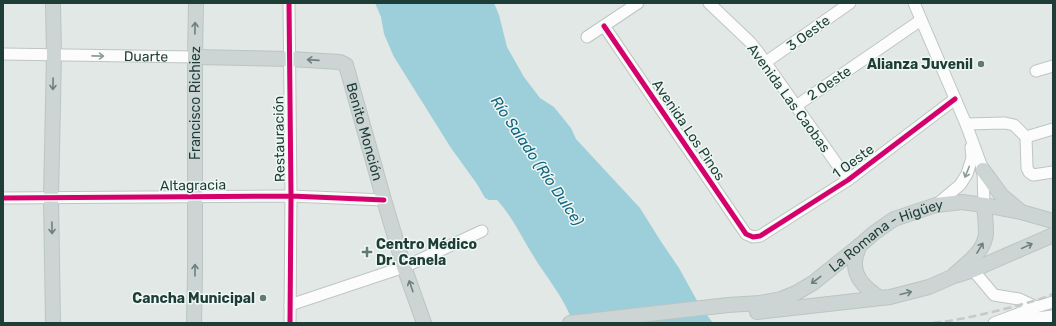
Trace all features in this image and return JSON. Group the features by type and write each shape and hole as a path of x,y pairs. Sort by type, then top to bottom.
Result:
{"main road":[{"path":"52,3 54,55 51,198 53,323"},
{"name":"Francisco Richiez","path":"194,323 196,3"},
{"name":"Duarte","path":"195,57 290,59 336,62"},
{"name":"Benito Monción","path":"336,62 345,64 348,69 404,267 424,323"},
{"path":"983,170 1002,196 1021,212"},
{"name":"La Romana - Higüey","path":"728,310 782,299 796,293 812,283 874,233 894,219 936,204 962,202 984,205 1021,212 1053,221"},
{"path":"954,276 975,256 983,245 986,234 984,205"},
{"path":"571,323 728,310 788,309 890,297 929,287 954,276 973,270 1053,235"},
{"path":"859,246 854,262 856,275 868,290 880,298"},
{"path":"643,323 728,310"}],"street":[{"name":"Restauración","path":"288,3 291,196 290,323"},
{"path":"587,37 638,3"},
{"name":"Avenida Las Caobas","path":"709,3 750,42 766,62 848,180"},
{"name":"3 Oeste","path":"766,62 850,3"},
{"path":"914,3 968,129 983,170 984,205"},
{"name":"2 Oeste","path":"796,106 921,20"},
{"name":"Avenida Los Pinos","path":"604,26 746,234 753,237 760,236"},
{"name":"Duarte","path":"3,54 195,57"},
{"path":"1036,71 1053,66"},
{"name":"1 Oeste","path":"760,236 848,180 955,99"},
{"path":"968,129 1005,123 1014,125 1026,137 1027,168 1029,172 1033,175 1053,172"},
{"path":"936,204 960,185 966,174 972,158 968,129"},
{"path":"1026,137 1053,129"},
{"name":"Altagracia","path":"3,198 194,198 291,196 384,200"},
{"path":"290,305 404,267 482,231"},
{"path":"973,270 994,295 1019,299 1036,307"},
{"path":"994,323 1053,302"},
{"path":"994,323 1039,320 1053,316"}],"water":[{"name":"Río Salado (Río Dulce)","path":"375,3 494,3 499,15 507,47 524,77 540,98 554,107 571,128 576,139 640,208 679,268 700,306 713,323 573,323 561,297 534,257 517,227 497,200 489,200 485,198 477,184 451,148 394,57 384,34 381,17"}],"railway":[{"path":"933,323 992,312 1053,294"}],"cycle path":[{"path":"289,3 291,196 290,323"},
{"path":"604,26 746,234 753,237 760,236 848,180 955,99"},
{"path":"3,198 291,196 384,200"}],"place":[{"name":"Alianza Juvenil","path":"981,64"},
{"name":"Centro Médico Dr. Canela","path":"367,252"},
{"name":"Cancha Municipal","path":"263,298"}]}
